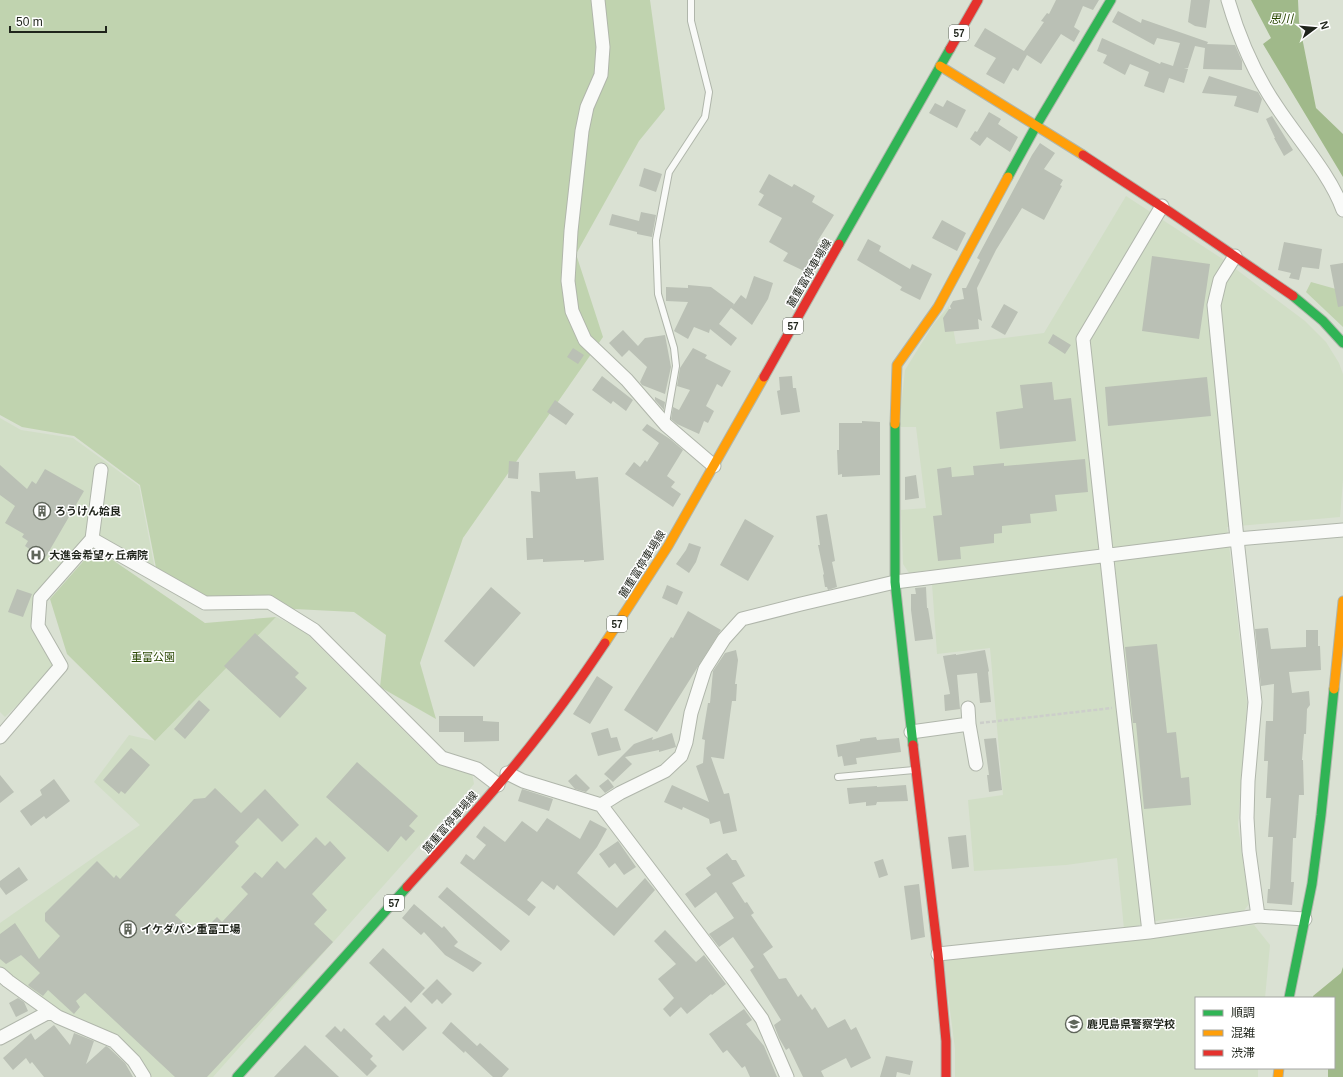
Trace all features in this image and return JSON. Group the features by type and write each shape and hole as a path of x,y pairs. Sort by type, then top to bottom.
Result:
{"street":[{"path":"598,0 603,47 601,75 587,107 580,146 571,231 568,280 572,311 586,340 627,380 666,425 714,466"},
{"name":"麓重富停車場線","path":"237,1077 498,784 542,731 583,675 632,603 668,546 978,0"},
{"path":"946,1077 946,1041 938,954 915,770 895,582 894,441 897,365 938,307 1036,126 1111,0"},
{"path":"1227,1 1246,52 1276,106 1323,171 1343,210"},
{"path":"940,66 1162,206 1235,256 1318,316 1343,343"},
{"path":"1149,932 1083,339 1162,206"},
{"path":"1235,256 1220,280 1214,305 1255,702 1248,781 1247,818 1249,851 1258,916"},
{"path":"0,737 61,666 38,626 40,598 92,539 102,470"},
{"path":"601,805 620,793 665,771 680,756 686,742 691,713 705,669 724,639 742,619 895,582 1237,539 1343,530"},
{"path":"92,539 205,603 269,602 314,630 442,758 477,769 498,784"},
{"path":"1289,997 1312,884 1321,815 1343,601"},
{"path":"968,708 969,724 976,764"},
{"path":"911,732 969,724"},
{"path":"507,773 523,781 601,805 762,1019 786,1077"},
{"path":"938,954 1149,932 1258,916 1306,919"},
{"path":"0,974 49,1012 114,1041 134,1060 144,1077"},
{"path":"0,1038 49,1012"}],"lane":[{"path":"666,425 676,366 674,348 658,294 656,240 669,172 704,117 709,92 691,21 691,0"},
{"path":"838,777 915,770"}],"path":[{"path":"969,724 1123,707"}],"shaded area":[{"path":"1126,196 1221,258 1305,321 1326,342 1339,363 1343,374 1343,480 1340,517 1227,527 1247,703 1238,825 1249,904 1243,912 1161,920 1124,929 1117,858 1066,865 974,871 968,800 1003,795 990,648 937,654 931,570 909,573 903,564 901,510 926,508 916,427 899,427 905,370 933,325 949,306 956,344 1044,333"},
{"name":"大進会希望ヶ丘病院","path":"0,418 21,430 73,438 139,486 156,575 90,535 36,596 33,628 57,666 5,717 0,712"},
{"name":"イケダパン重富工場","path":"276,617 303,630 436,763 472,773 474,784 213,1077 148,1077 136,1056 55,1013 0,973 0,923 140,825 94,782 129,735 155,741"},
{"name":"鹿児島県警察学校","path":"1254,925 1270,945 1265,997 1195,997 1195,1069 1258,1069 1258,1077 955,1077 955,1049 943,956"}],"green space":[{"path":"0,0 650,0 665,109 639,141 576,254 603,337 463,538 420,663 436,719 380,687 386,635 354,612 234,606 158,578 140,485 74,436 22,427 0,415"},
{"path":"1311,282 1343,291 1343,327 1306,292"},
{"name":"重富公園","path":"95,548 205,623 276,617 155,741 67,654 50,599"}],"water":[{"name":"思川","path":"1251,0 1298,0 1299,22 1316,108 1343,134 1343,177 1263,44 1271,38"},
{"path":"1343,967 1343,1077 1328,1077 1328,1069 1335,1069 1335,997 1313,996 1341,973"}],"building":[{"path":"1056,0 1099,0 1093,10 1083,6 1074,27 1080,31 1074,42 1061,34 1041,64 1027,55 1018,71 1013,68 1004,84 986,74 996,58 974,46 985,28 1024,51 1044,22 1041,21 1047,13 1049,14"},
{"path":"1191,0 1210,0 1206,28 1195,26 1188,22"},
{"path":"1118,11 1141,23 1142,19 1208,42 1207,44 1235,45 1242,61 1242,70 1203,69 1205,48 1195,46 1188,68 1184,68 1188,69 1184,83 1169,78 1164,93 1144,86 1149,72 1130,64 1125,75 1103,63 1107,55 1097,51 1102,38 1160,64 1161,62 1173,66 1180,43 1157,38 1154,45 1112,22"},
{"path":"1209,76 1258,92 1262,99 1258,113 1234,106 1237,96 1202,93"},
{"path":"947,100 966,110 957,128 929,113 935,103 943,107"},
{"path":"989,112 1001,119 998,124 1018,137 1010,152 987,137 980,146 970,139 975,131 977,132"},
{"path":"1272,116 1293,150 1284,156 1266,119"},
{"path":"1040,143 1055,153 1044,169 1063,180 1060,185 1062,186 1044,220 1022,208 996,250 977,288 982,321 978,319 979,329 945,332 943,318 949,309 951,309 950,306 953,301 964,299 962,288 966,288 980,260 977,258 1032,155"},
{"path":"644,168 662,174 656,192 639,186"},
{"path":"769,174 792,187 794,184 815,196 812,202 834,215 817,242 821,244 813,258 811,257 804,271 783,261 788,253 769,242 782,218 758,205 764,195 759,192"},
{"path":"641,212 656,215 652,237 609,225 612,214 639,221"},
{"path":"942,220 966,233 957,251 932,238"},
{"path":"868,239 881,246 879,251 910,269 912,264 932,274 920,300 900,290 902,287 857,260"},
{"path":"1284,242 1322,249 1319,269 1302,267 1299,280 1289,278 1291,273 1278,270"},
{"path":"1152,256 1210,264 1199,339 1142,331"},
{"path":"1343,263 1343,306 1338,307 1330,265"},
{"path":"754,276 773,283 768,299 752,325 731,308 719,324 737,338 731,346 710,329 709,333 694,327 688,339 674,331 688,302 666,301 666,287 688,288 688,285 711,287 734,304 732,307 741,295 746,299"},
{"path":"1004,304 1018,312 1005,335 991,327"},
{"path":"623,330 638,346 645,338 665,335 671,367 665,394 642,385 640,382 647,367 629,350 622,357 609,343"},
{"path":"1053,334 1071,345 1065,354 1048,343"},
{"path":"573,348 584,355 578,364 567,357"},
{"path":"693,348 707,355 705,358 731,371 722,387 717,384 706,406 714,411 708,423 704,421 699,434 677,424 671,419 673,407 679,410 690,390 677,386 680,368"},
{"path":"602,376 633,400 626,411 613,401 611,404 592,390"},
{"path":"792,376 793,388 796,388 800,412 781,415 777,391 780,390 779,377"},
{"path":"1207,377 1211,416 1108,426 1105,387"},
{"path":"1052,382 1054,400 1071,398 1076,441 1000,449 996,412 1023,408 1020,385"},
{"path":"655,397 665,402 664,410 655,400"},
{"path":"555,400 574,414 566,425 547,412"},
{"path":"862,421 880,422 880,475 842,477 842,474 838,475 837,450 839,450 839,423 862,423"},
{"path":"647,424 670,439 683,450 667,476 675,482 671,487 681,494 673,507 625,474 634,462 640,467 645,460 647,462 659,443 642,430"},
{"path":"1085,459 1088,492 1055,495 1057,511 1030,514 1031,523 1002,526 1002,533 994,534 994,543 960,547 961,559 938,561 933,516 942,515 937,469 951,467 952,477 974,475 973,466 1004,463 1004,466"},
{"path":"509,461 519,462 518,479 508,478"},
{"name":"ろうけん姶良","path":"0,465 27,489 32,481 36,484 45,469 84,491 44,560 30,552 31,550 25,546 28,541 22,537 24,534 5,523 15,506 0,495"},
{"path":"575,471 576,479 598,477 604,560 584,562 584,560 543,562 543,559 527,560 526,538 533,538 531,491 540,492 539,473"},
{"path":"916,475 919,498 905,500 905,477"},
{"path":"827,514 835,561 832,562 837,587 828,590 827,587 825,587 818,545 820,545 816,516"},
{"path":"745,519 774,536 748,581 720,565"},
{"path":"689,543 701,547 696,562 689,573 676,564"},
{"path":"667,585 683,592 677,605 662,598"},
{"path":"491,587 521,613 474,667 444,641"},
{"path":"926,587 927,608 933,639 915,641 911,610 911,594 916,594 915,588"},
{"path":"17,589 32,594 23,617 8,612"},
{"path":"688,611 721,630 657,732 624,710 671,637 673,638"},
{"path":"1268,628 1271,649 1306,647 1306,630 1318,630 1318,646 1320,646 1321,670 1289,672 1292,693 1309,691 1310,705 1307,709 1306,734 1304,734 1302,760 1304,795 1299,795 1296,838 1293,838 1291,882 1294,882 1292,905 1267,903 1268,889 1270,889 1273,837 1268,837 1271,798 1266,798 1268,761 1264,761 1266,721 1273,721 1274,684 1261,686 1255,629"},
{"path":"255,633 299,673 295,677 307,688 280,718 224,666"},
{"path":"1157,644 1167,733 1176,732 1181,778 1189,777 1191,805 1144,809 1136,723 1133,723 1125,647"},
{"path":"736,650 738,660 735,684 737,684 736,701 732,701 724,759 711,757 724,794 729,793 737,831 723,834 720,821 710,824 709,819 683,807 682,810 664,802 672,785 709,802 696,766 703,763 705,740 702,739 708,703 710,703 713,671 725,653"},
{"path":"985,650 989,671 991,702 980,703 977,673 957,675 960,709 945,711 944,695 950,694 943,656"},
{"path":"597,676 613,687 590,724 573,714"},
{"path":"199,700 210,710 185,739 174,729"},
{"path":"439,716 483,716 483,721 499,722 499,741 464,742 464,732 439,732"},
{"path":"608,728 611,738 617,737 621,750 598,756 591,733"},
{"path":"672,733 676,747 659,752 659,750 625,757 632,764 613,782 604,774 634,744 653,737 652,740"},
{"path":"876,737 877,740 899,738 901,752 856,758 857,764 844,766 842,756 838,757 836,745"},
{"path":"996,738 1002,790 989,792 987,775 989,775 984,739"},
{"path":"131,748 150,765 125,794 121,791 119,794 103,780"},
{"path":"357,762 418,816 409,826 415,831 406,841 401,836 388,852 326,797"},
{"path":"576,774 590,788 586,792 575,789 568,781"},
{"path":"0,775 14,792 0,803"},
{"path":"54,779 70,801 46,819 44,816 31,826 20,811 42,795 40,790"},
{"path":"608,779 614,787 605,793 599,786"},
{"path":"906,785 908,801 877,802 876,805 866,806 866,802 849,804 847,788"},
{"name":"イケダパン重富工場","path":"215,788 241,813 265,789 299,825 282,842 258,818 235,842 239,846 175,915 198,936 217,917 222,922 248,894 241,887 255,872 262,878 277,861 285,869 316,837 325,846 330,841 346,858 312,894 327,910 314,924 333,942 207,1077 175,1077 85,993 76,1001 80,1007 74,1014 48,990 43,996 30,987 28,985 40,973 21,955 6,964 0,959 0,934 15,923 39,959 60,936 45,921 45,913 97,861 114,878 116,875 120,879 194,799 205,798"},
{"path":"522,789 553,799 549,811 518,801"},
{"path":"547,818 580,839 590,820 607,829 597,847 577,873 617,908 645,878 655,890 614,936 557,885 554,890 542,881 527,900 536,907 529,916 460,863 466,854 474,860 486,845 476,837 484,826 505,842 522,821 537,832"},
{"path":"966,835 969,867 952,869 948,837"},
{"path":"618,841 636,867 624,875 615,863 609,868 599,854"},
{"path":"727,853 732,860 736,860 745,876 732,883 745,903 747,902 754,913 751,915 773,947 763,954 779,979 786,978 798,997 801,994 812,1010 815,1007 828,1028 845,1019 851,1030 856,1027 871,1058 851,1068 846,1058 821,1071 824,1077 803,1077 789,1048 786,1050 779,1038 774,1025 781,1020 750,970 754,967 733,937 719,947 709,934 734,918 716,892 695,908 685,894 711,875 706,868"},
{"path":"883,859 888,875 879,878 874,862"},
{"path":"19,867 28,880 6,895 0,887 0,881"},
{"path":"919,884 925,937 911,940 904,886"},
{"path":"447,887 510,941 501,951 438,897"},
{"path":"414,904 442,928 444,926 458,942 454,946 482,963 473,972 445,955 424,932 421,935 402,918"},
{"path":"665,930 696,962 704,955 726,984 712,995 711,994 687,1014 681,1007 670,1017 663,1009 674,998 658,979 676,964 654,941"},
{"path":"383,948 425,988 411,1003 369,963"},
{"path":"437,979 452,994 442,1004 437,999 432,1004 422,994"},
{"path":"18,998 24,1002 28,1011 16,1017 9,1003"},
{"path":"405,1006 427,1028 403,1051 375,1024 384,1015 390,1021"},
{"path":"744,1009 752,1020 746,1024 764,1046 777,1077 750,1077 745,1066 742,1068 727,1050 723,1053 709,1034"},
{"path":"451,1022 477,1046 480,1043 509,1069 502,1077 493,1077 465,1051 464,1053 442,1033"},
{"path":"54,1025 70,1045 74,1033 94,1041 86,1064 106,1046 125,1063 133,1077 44,1077 32,1062 30,1064 26,1058 13,1070 3,1058 31,1033 35,1040"},
{"path":"335,1026 341,1032 344,1028 373,1056 370,1059 377,1066 367,1076 325,1036"},
{"path":"305,1045 339,1077 274,1077"},
{"path":"886,1056 913,1061 910,1075 897,1072 896,1077 880,1077"}],"traffic: fast":[{"path":"1008,177 1036,126 1111,0"},
{"path":"839,244 950,49"},
{"path":"1293,296 1323,321 1343,343"},
{"path":"895,424 895,582 913,745"},
{"path":"1289,997 1312,884 1321,815 1334,689"},
{"path":"237,1077 407,887"}],"traffic: slow":[{"path":"940,66 1083,155"},
{"path":"895,424 897,365 938,307 1008,177"},
{"path":"605,643 668,546 764,377"},
{"path":"1334,689 1343,601"},
{"path":"1278,1077 1279,1069"}],"traffic: jam":[{"path":"950,49 978,0"},
{"path":"1083,155 1293,296"},
{"path":"764,377 839,244"},
{"path":"407,887 510,771 566,699 605,643"},
{"path":"913,745 938,954 946,1041 946,1077"}],"place":[{"name":"ろうけん姶良","path":"42,511"},
{"name":"大進会希望ヶ丘病院","path":"36,555"},
{"name":"イケダパン重富工場","path":"128,929"},
{"name":"鹿児島県警察学校","path":"1074,1024"}]}
